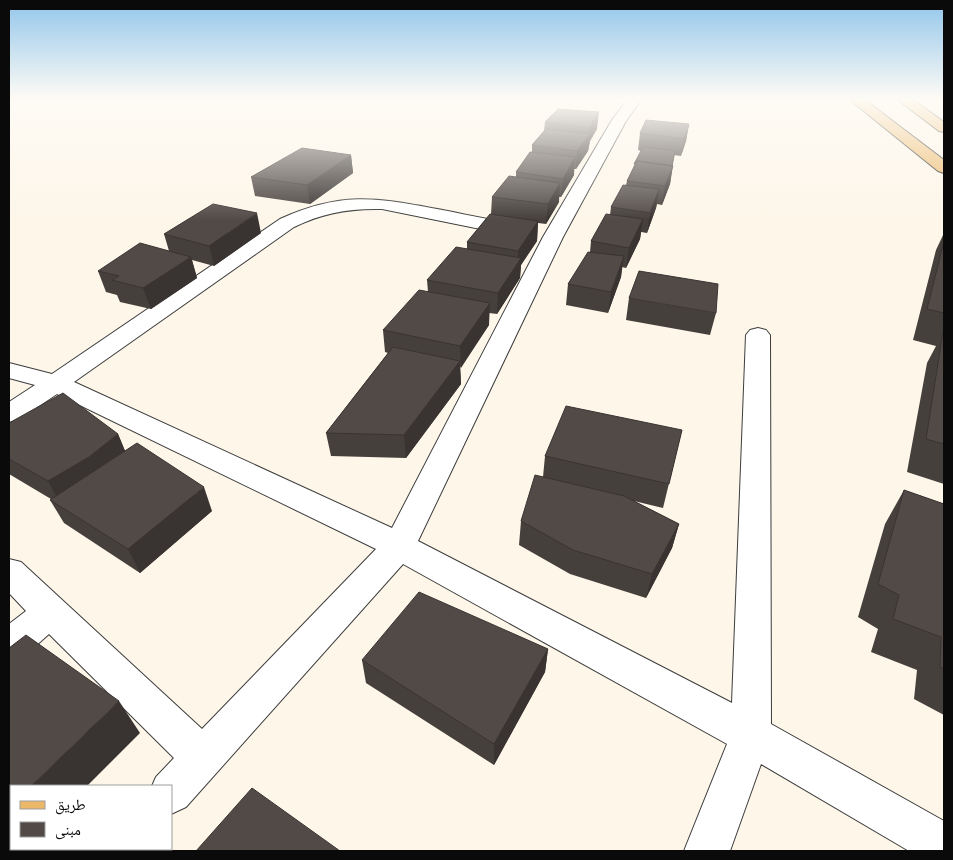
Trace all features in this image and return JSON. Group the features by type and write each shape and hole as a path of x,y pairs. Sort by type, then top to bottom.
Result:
{"main road":[{"path":"908,140 944,168"}],"street":[{"path":"172,791 399,546 553,238 608,140"},
{"path":"9,414 287,223 321,209 360,202 382,204 553,238"},
{"path":"707,851 751,735 758,335"},
{"path":"9,370 56,383 399,546 751,735 944,846"},
{"path":"9,572 204,758"},
{"path":"9,646 50,612"}],"building":[{"path":"536,140 585,140 577,151 532,145"},
{"path":"643,147 675,151 672,166 637,161 634,164"},
{"path":"302,148 351,155 307,185 251,177"},
{"path":"530,152 575,157 563,179 516,172"},
{"path":"637,161 673,166 665,186 627,181"},
{"path":"509,176 560,183 548,204 492,197"},
{"path":"623,185 659,189 650,213 611,207"},
{"path":"213,204 257,213 209,246 164,234"},
{"path":"490,214 538,221 518,251 467,242"},
{"path":"606,214 643,219 629,248 591,241"},
{"path":"944,241 944,313 927,309"},
{"path":"140,243 191,257 143,288 112,280 119,276 98,271"},
{"path":"456,247 521,258 498,293 427,280"},
{"path":"588,252 624,256 611,292 568,284"},
{"path":"639,271 718,284 716,313 629,298"},
{"path":"419,290 490,303 460,346 383,330"},
{"path":"944,332 944,444 926,439"},
{"path":"393,347 460,361 404,435 326,433"},
{"path":"63,393 118,434 89,457 48,481 9,459 9,423"},
{"path":"566,406 682,430 669,484 545,456"},
{"path":"137,443 204,487 128,549 50,500"},
{"path":"535,475 624,496 679,524 652,574 573,550 521,521"},
{"path":"904,490 944,504 944,669 940,667 941,637 893,619 899,595 878,584"},
{"path":"419,592 548,649 494,744 362,660"},
{"path":"26,635 119,701 32,785 10,785 9,807 9,648"},
{"path":"252,788 340,851 196,851"}]}
